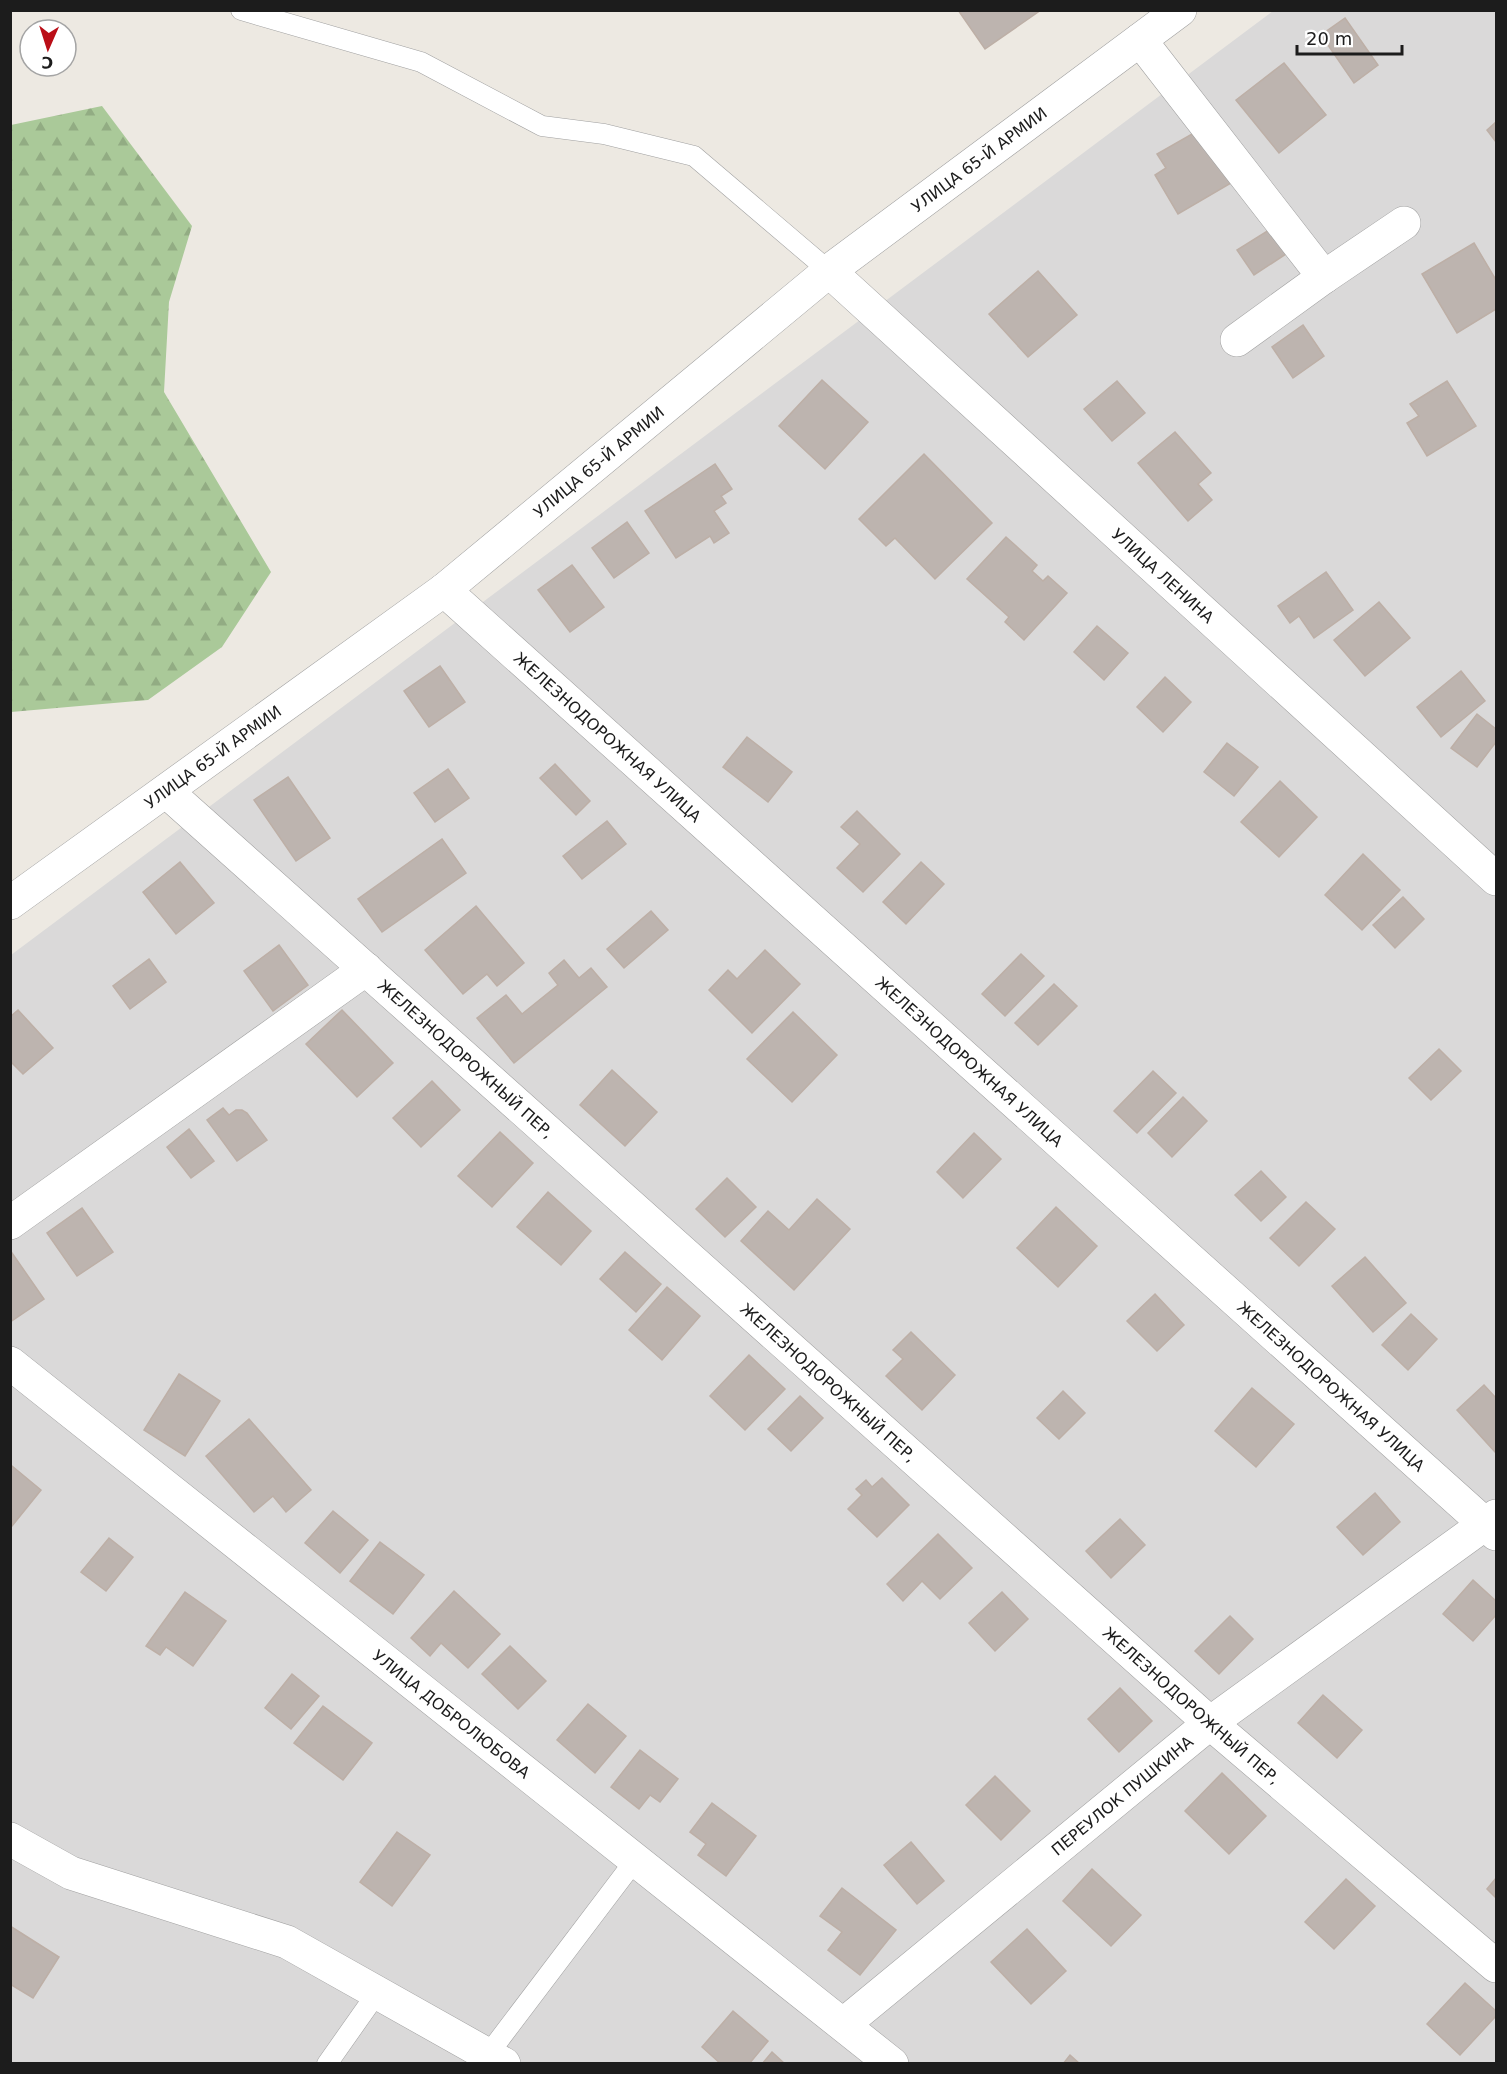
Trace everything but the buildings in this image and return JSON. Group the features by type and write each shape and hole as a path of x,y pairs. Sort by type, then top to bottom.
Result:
{"street":[{"name":"УЛИЦА 65-Й АРМИИ","path":"10,903 444,590 829,271 1180,10"},
{"path":"1140,40 1324,277"},
{"path":"1238,340 1324,277 1404,223"},
{"name":"УЛИЦА ЛЕНИНА","path":"829,271 1497,879"},
{"name":"ЖЕЛЕЗНОДОРОЖНАЯ УЛИЦА","path":"444,590 1493,1525"},
{"name":"ЖЕЛЕЗНОДОРОЖНЫЙ ПЕР,","path":"166,791 1210,1723 1497,1966"},
{"path":"10,1223 366,969"},
{"name":"УЛИЦА ДОБРОЛЮБОВА","path":"10,1363 892,2064"},
{"name":"ПЕРЕУЛОК ПУШКИНА","path":"844,2024 1210,1723 1493,1525"},
{"path":"10,1839 71,1873 287,1942 377,1992 491,2061"}],"lane":[{"path":"241,10 421,62 542,126 604,134 694,156 829,271"},
{"path":"491,2061 636,1859"},
{"path":"327,2064 377,1992"}],"shaded area":[{"path":"1273,11 1496,11 1496,2063 11,2064 11,955"}],"green space":[{"path":"102,106 192,226 169,302 164,392 271,572 222,647 148,700 11,712 11,125"}]}
